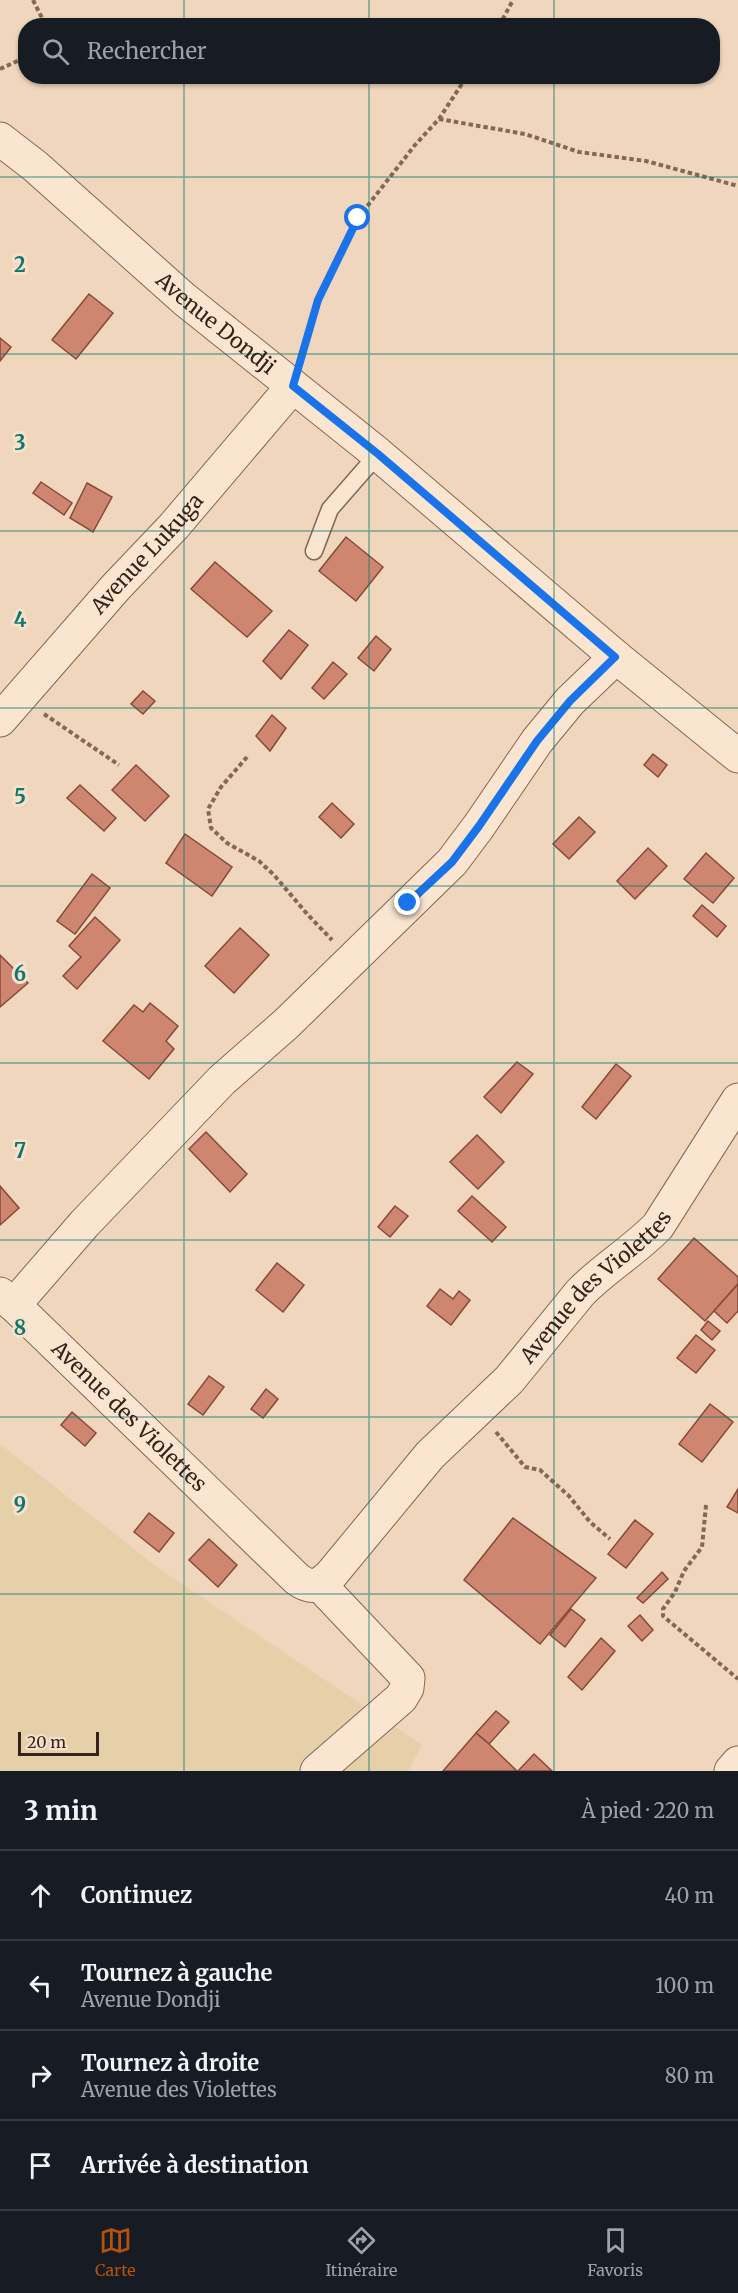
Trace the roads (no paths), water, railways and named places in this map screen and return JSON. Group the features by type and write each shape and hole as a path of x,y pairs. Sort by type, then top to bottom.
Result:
{"street":[{"name":"Avenue Dondji","path":"0,139 35,166 184,299 378,454 615,657 738,756"},
{"name":"Avenue Lukuga","path":"0,720 108,596 174,526 293,386"},
{"name":"Avenue des Violettes","path":"615,657 570,701 537,741 452,862 286,1024 222,1080 85,1223 7,1300 297,1579 308,1586 320,1585 330,1576 430,1455 509,1380 568,1306 592,1280 647,1238 658,1226 738,1100"},
{"path":"317,1771 400,1698 407,1688 408,1678 320,1585"},
{"path":"731,1771 738,1763"}],"lane":[{"path":"314,551 330,509 378,454"}]}
